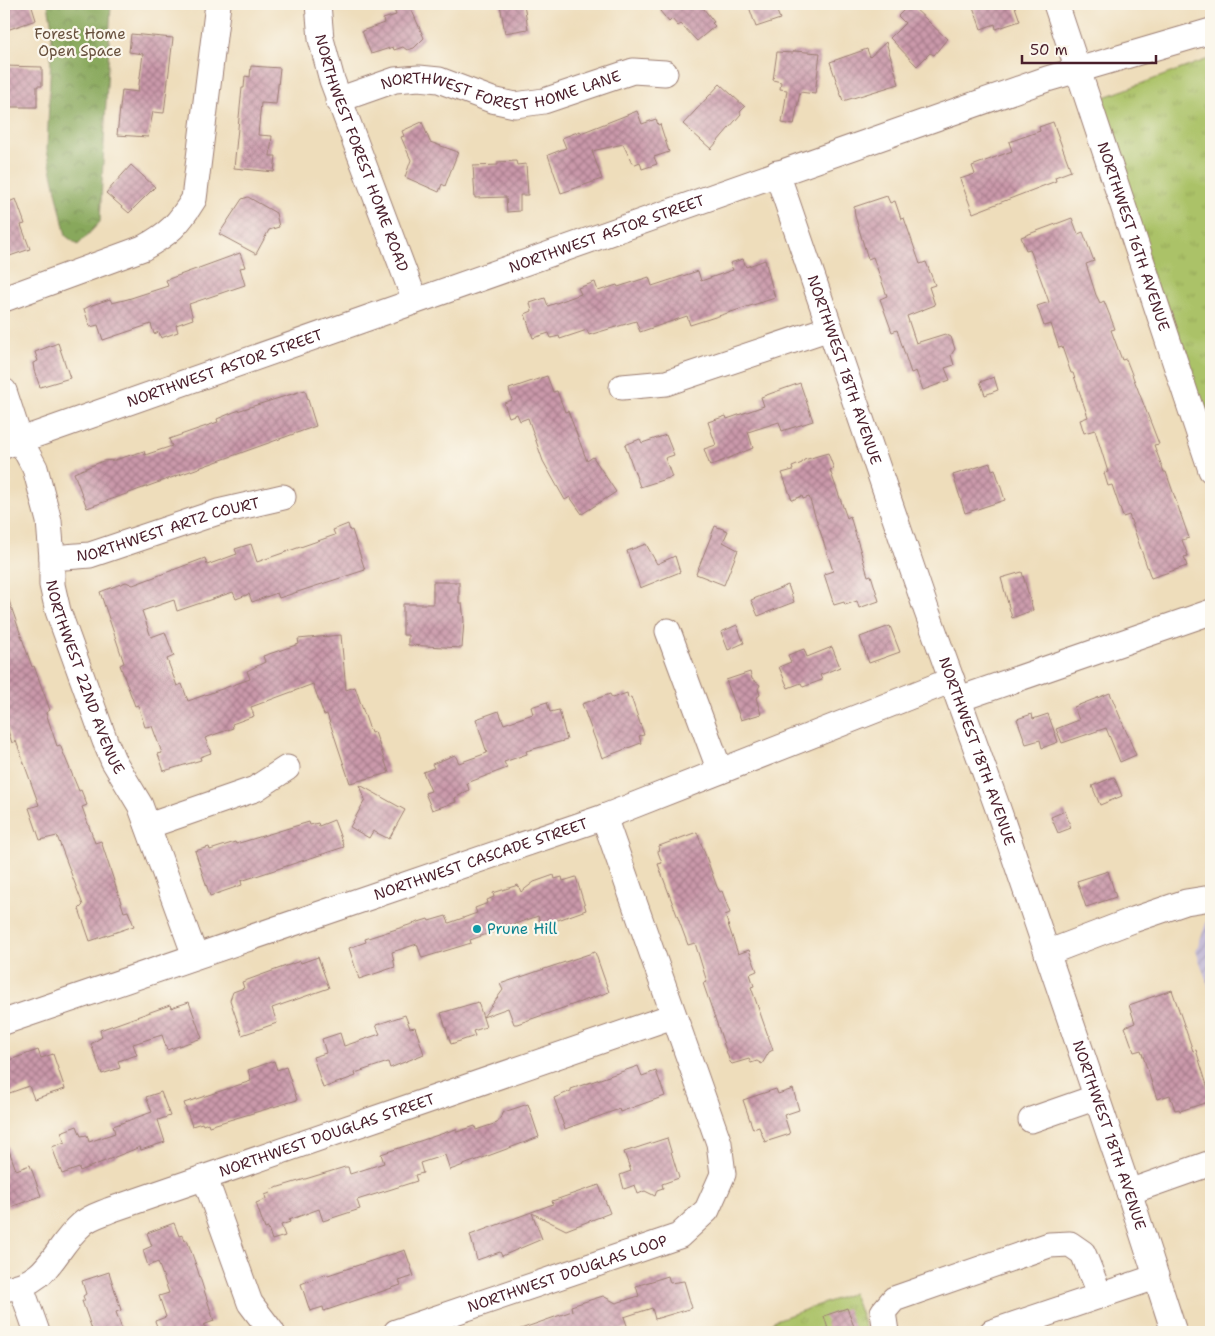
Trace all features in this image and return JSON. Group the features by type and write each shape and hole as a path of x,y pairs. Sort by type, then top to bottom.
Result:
{"street":[{"path":"4,299 143,248 163,237 179,223 194,199 218,4"},
{"name":"NORTHWEST FOREST HOME ROAD","path":"318,4 321,39 338,100 415,301"},
{"name":"NORTHWEST 16TH AVENUE","path":"1056,4 1211,470"},
{"name":"NORTHWEST ASTOR STREET","path":"12,443 1047,79 1211,31"},
{"name":"NORTHWEST FOREST HOME LANE","path":"338,100 395,80 419,78 439,80 492,100 515,105 544,101 633,71 665,73"},
{"name":"NORTHWEST 18TH AVENUE","path":"777,173 1097,1097 1174,1332"},
{"path":"622,387 666,384 830,328"},
{"name":"NORTHWEST 22ND AVENUE","path":"4,391 12,443 37,476 49,521 52,585 58,611 109,751 133,793 148,826 195,956"},
{"name":"NORTHWEST ARTZ COURT","path":"52,558 90,555 218,512 283,497"},
{"path":"1116,630 1211,596"},
{"name":"NORTHWEST CASCADE STREET","path":"4,1022 604,817 720,771 955,689 1211,612"},
{"path":"668,630 720,771"},
{"path":"148,826 255,789 287,768"},
{"name":"NORTHWEST DOUGLAS LOOP","path":"396,1332 679,1236 707,1210 722,1174 719,1143 604,817"},
{"path":"1047,953 1160,911 1211,898"},
{"name":"NORTHWEST DOUGLAS STREET","path":"13,1288 44,1271 82,1223 110,1210 673,1016"},
{"path":"1031,1120 1097,1097"},
{"path":"1129,1192 1211,1163"},
{"path":"205,1178 250,1303 272,1332"},
{"path":"886,1332 883,1312 894,1299 1049,1246 1070,1244 1083,1252 1100,1296"},
{"path":"992,1332 1156,1277"},
{"path":"13,1288 37,1332"}],"shaded area":[{"path":"1211,909 1211,994 1196,951"}],"green space":[{"name":"Forest Home Open Space","path":"48,4 111,4 100,222 78,245 66,236 47,150 52,27"},
{"path":"1211,58 1211,453 1094,101"},
{"path":"853,1293 867,1332 764,1332 773,1321"}],"building":[{"path":"4,4 31,4 36,20 4,31"},
{"path":"392,4 409,4 424,38 414,48 407,50 403,47 394,50 393,47 371,54 362,31 384,23 383,19 396,15"},
{"path":"500,4 524,4 528,29 505,33"},
{"path":"660,4 700,4 715,26 697,41 681,24 678,26 672,19 669,22 660,11 664,8"},
{"path":"748,4 774,4 780,19 756,27"},
{"path":"910,4 947,39 934,55 930,53 917,66 890,38 905,23 898,16"},
{"path":"972,4 1014,4 1020,21 996,29 995,24 981,29"},
{"path":"131,34 173,38 164,113 153,112 148,137 117,135 122,90 138,92 143,54 129,52"},
{"path":"886,42 899,84 843,101 830,62 867,49 870,57"},
{"path":"794,51 820,53 815,94 800,92 794,125 782,123 787,90 780,89 781,82 773,80 777,52 793,53"},
{"path":"4,66 42,67 42,86 37,86 37,107 4,107"},
{"path":"251,66 280,68 276,104 261,103 258,135 272,136 270,156 276,156 274,172 234,168 242,88 244,88 245,76 250,77"},
{"path":"720,84 745,107 711,149 683,124"},
{"path":"637,111 642,124 656,119 658,125 660,124 669,152 654,157 657,164 642,169 640,162 633,165 623,144 592,151 602,179 561,193 548,155 566,148 562,138 580,131 581,133"},
{"path":"422,122 430,142 458,152 445,186 442,184 439,192 405,177 411,160 401,137 404,136 402,131"},
{"path":"1053,122 1071,171 1055,177 1056,181 973,213 960,179 975,174 972,166 1012,151 1009,142 1040,131 1039,127"},
{"path":"516,161 517,165 526,164 528,195 520,195 520,211 507,212 506,197 475,198 473,166 498,165 498,162"},
{"path":"131,165 155,187 129,213 106,193"},
{"path":"887,196 890,203 895,201 901,219 904,218 920,264 926,262 935,285 929,287 935,305 907,316 916,343 945,334 951,337 955,349 951,355 954,365 945,368 950,380 923,390 916,371 911,373 897,330 892,332 880,299 887,296 873,257 868,259 855,216 854,207"},
{"path":"248,197 276,213 279,227 269,230 256,254 219,234 242,199"},
{"path":"16,199 25,224 21,225 30,249 4,258 4,204"},
{"path":"1072,218 1078,234 1083,232 1094,261 1086,264 1096,295 1100,303 1104,301 1115,329 1111,330 1122,360 1126,359 1159,444 1154,445 1164,472 1166,472 1189,538 1182,540 1188,556 1184,557 1187,566 1151,578 1129,515 1123,517 1112,485 1108,486 1104,473 1108,472 1095,430 1084,433 1080,420 1088,417 1073,373 1071,373 1062,347 1059,348 1051,324 1044,326 1037,306 1049,302 1030,249 1026,250 1021,237"},
{"path":"240,253 245,267 240,268 245,285 189,304 193,319 176,325 178,332 161,338 159,332 154,334 151,324 103,340 98,325 90,327 84,309 92,305 110,299 112,303 128,299 168,286 166,280"},
{"path":"743,259 746,267 765,260 775,298 690,325 687,316 640,332 636,321 589,335 587,330 560,339 559,336 551,338 549,333 533,338 525,314 532,311 530,303 545,298 548,306 581,294 578,288 595,282 598,291 649,277 652,286 698,271 701,281 733,270 730,263"},
{"path":"58,343 70,378 40,387 33,363 38,361 35,352"},
{"path":"547,376 553,392 557,391 565,412 568,411 587,461 593,457 616,492 582,514 570,497 565,500 557,486 543,461 528,418 520,421 517,414 509,417 504,403 512,400 509,389"},
{"path":"994,377 998,390 985,395 980,382"},
{"path":"800,383 813,421 782,431 779,422 748,432 753,448 710,466 704,449 716,445 708,422 726,416 727,419 764,406 761,397"},
{"path":"305,390 316,426 87,508 74,473 103,461 115,460 144,451 145,455 172,446 169,439 218,422 217,419 234,412"},
{"path":"666,435 674,455 665,458 672,477 640,487 625,445 640,439 642,443"},
{"path":"828,453 834,469 830,470 847,518 850,516 868,576 871,575 879,601 859,608 857,601 845,605 844,602 834,605 824,574 833,571 809,497 803,499 802,496 792,500 782,473 793,470 792,467 802,463 804,460"},
{"path":"990,463 992,470 995,469 1005,500 965,513 953,475"},
{"path":"348,524 350,531 352,530 365,570 279,598 277,593 252,602 249,594 236,599 233,592 177,611 174,600 142,611 151,637 165,632 174,656 167,659 177,686 182,684 188,701 250,679 247,671 265,662 263,656 299,644 298,639 341,635 346,690 355,687 371,733 375,732 389,773 350,783 327,714 324,715 313,684 251,707 254,716 232,724 233,728 205,738 211,753 200,757 201,760 164,771 158,754 162,753 152,726 145,727 138,705 135,706 125,679 120,665 124,663 100,592 126,582 133,585 205,558 207,565 237,554 235,549 251,544 257,562 335,535 333,530"},
{"path":"715,526 728,531 723,542 738,550 724,585 696,574"},
{"path":"646,544 657,564 675,556 680,572 640,588 627,551"},
{"path":"1022,572 1033,610 1012,618 1001,578"},
{"path":"433,582 459,582 459,603 462,603 464,621 462,648 408,645 408,635 403,635 403,604 433,604"},
{"path":"788,585 794,602 758,616 751,600"},
{"path":"6,592 32,667 34,666 50,710 46,713 57,746 60,745 79,791 81,790 87,805 82,807 95,843 101,841 124,912 128,911 134,926 90,941 79,909 83,905 57,836 40,840 29,808 39,805 16,741 12,743 4,718 4,593"},
{"path":"737,625 744,643 728,650 721,632"},
{"path":"890,626 900,652 869,663 860,637"},
{"path":"832,647 840,667 820,675 822,680 803,687 801,683 788,688 779,667 791,662 788,655 804,649 807,657"},
{"path":"750,672 752,679 760,685 758,689 760,695 756,698 761,714 741,720 726,680"},
{"path":"627,693 628,698 631,697 644,735 639,736 641,743 602,758 582,704 610,694 612,698"},
{"path":"1110,693 1136,755 1120,762 1106,728 1062,743 1056,729 1079,720 1074,707"},
{"path":"547,702 550,712 559,710 567,740 526,751 527,754 504,762 507,768 467,783 469,790 455,798 456,802 432,810 425,793 431,791 423,772 434,768 432,764 455,755 459,763 487,753 476,719 499,711 504,724 533,714 531,707"},
{"path":"1032,714 1033,719 1048,714 1058,742 1042,748 1040,740 1026,744 1017,719"},
{"path":"1114,777 1122,796 1100,805 1092,786"},
{"path":"360,785 405,810 389,839 373,831 369,838 350,827 365,800"},
{"path":"1065,811 1071,828 1058,833 1051,817"},
{"path":"334,820 344,847 241,881 242,885 210,896 195,851 209,847 210,850 235,842 236,844 309,822 310,825 318,823 319,826"},
{"path":"697,832 717,887 720,892 722,891 730,913 725,915 738,954 749,950 757,971 750,974 754,986 751,987 773,1050 769,1052 762,1064 757,1061 751,1063 749,1059 732,1064 730,1062 703,983 707,982 695,943 688,945 658,864 662,863 658,852 659,846"},
{"path":"1108,871 1116,897 1086,907 1077,881"},
{"path":"554,875 555,879 562,877 563,881 576,877 586,910 541,926 538,916 470,940 471,943 422,958 417,944 392,952 395,967 359,979 349,948 366,942 365,939 428,919 429,921 446,916 449,923 477,913 475,908 488,903 487,900 494,897 493,893 518,885 521,892 534,882"},
{"path":"595,952 609,992 517,1024 514,1024 508,1008 483,1017 503,990 500,984"},
{"path":"318,957 329,988 272,1008 277,1023 242,1035 230,1000 233,992 244,988 242,982 300,961 301,963"},
{"path":"1172,990 1193,1051 1196,1050 1211,1098 1211,1101 1180,1111 1179,1109 1175,1110 1170,1095 1157,1099 1141,1050 1134,1052 1125,1027 1135,1023 1129,1005"},
{"path":"189,1002 202,1038 167,1050 162,1035 133,1044 137,1055 118,1061 120,1068 102,1074 91,1044 102,1037 100,1030 170,1005 171,1008"},
{"path":"478,1002 486,1027 473,1031 475,1036 451,1044 441,1013"},
{"path":"405,1015 410,1028 415,1027 424,1054 390,1068 388,1062 355,1073 356,1076 323,1088 313,1057 326,1053 322,1039 340,1033 344,1046 380,1034 376,1025"},
{"path":"38,1050 41,1058 53,1054 65,1089 34,1099 29,1086 4,1095 4,1062"},
{"path":"274,1061 277,1070 286,1067 297,1100 209,1126 208,1123 203,1125 202,1123 192,1126 184,1103 251,1081 248,1070"},
{"path":"638,1066 642,1076 656,1071 665,1096 620,1112 619,1109 565,1129 554,1098 571,1091 571,1089"},
{"path":"776,1089 778,1094 793,1089 799,1110 784,1115 790,1134 765,1142 759,1127 753,1129 743,1100"},
{"path":"161,1092 170,1116 158,1120 165,1142 141,1150 140,1147 80,1171 79,1168 62,1174 52,1147 65,1142 61,1132 77,1126 81,1136 87,1135 89,1142 115,1133 113,1126 152,1112 146,1097"},
{"path":"528,1104 539,1137 450,1170 445,1155 420,1163 423,1173 415,1175 417,1181 357,1200 360,1209 323,1221 319,1209 289,1220 290,1222 281,1225 285,1236 272,1240 268,1228 265,1229 256,1203 266,1199 265,1195 270,1193 269,1190 345,1167 348,1167 350,1174 384,1163 381,1154 456,1129 457,1132 475,1126 476,1130 497,1123 504,1112"},
{"path":"667,1138 679,1178 662,1184 663,1188 657,1190 655,1196 645,1191 638,1194 635,1185 624,1189 620,1175 631,1171 624,1152"},
{"path":"4,1142 6,1142 16,1170 30,1165 41,1196 8,1208 4,1196"},
{"path":"599,1185 610,1213 566,1230 532,1213 542,1239 502,1256 500,1252 477,1260 470,1235 553,1204 552,1201"},
{"path":"174,1223 179,1236 183,1235 185,1241 187,1240 196,1265 214,1321 203,1325 212,1332 159,1332 155,1321 166,1317 159,1296 169,1293 158,1262 148,1266 143,1250 152,1246 147,1233"},
{"path":"405,1250 414,1276 399,1281 401,1285 324,1311 323,1307 310,1311 301,1284 325,1274 328,1275"},
{"path":"109,1272 121,1310 116,1312 123,1332 93,1332 82,1301 85,1301 83,1296 86,1294 82,1281"},
{"path":"668,1276 670,1283 684,1281 692,1308 655,1319 652,1308 624,1317 628,1328 615,1332 518,1332 518,1330 572,1311 571,1306 603,1296 616,1303 639,1296 636,1286"},
{"path":"847,1308 856,1332 829,1332 824,1316"}],"place":[{"name":"Prune Hill","path":"477,929"}]}
